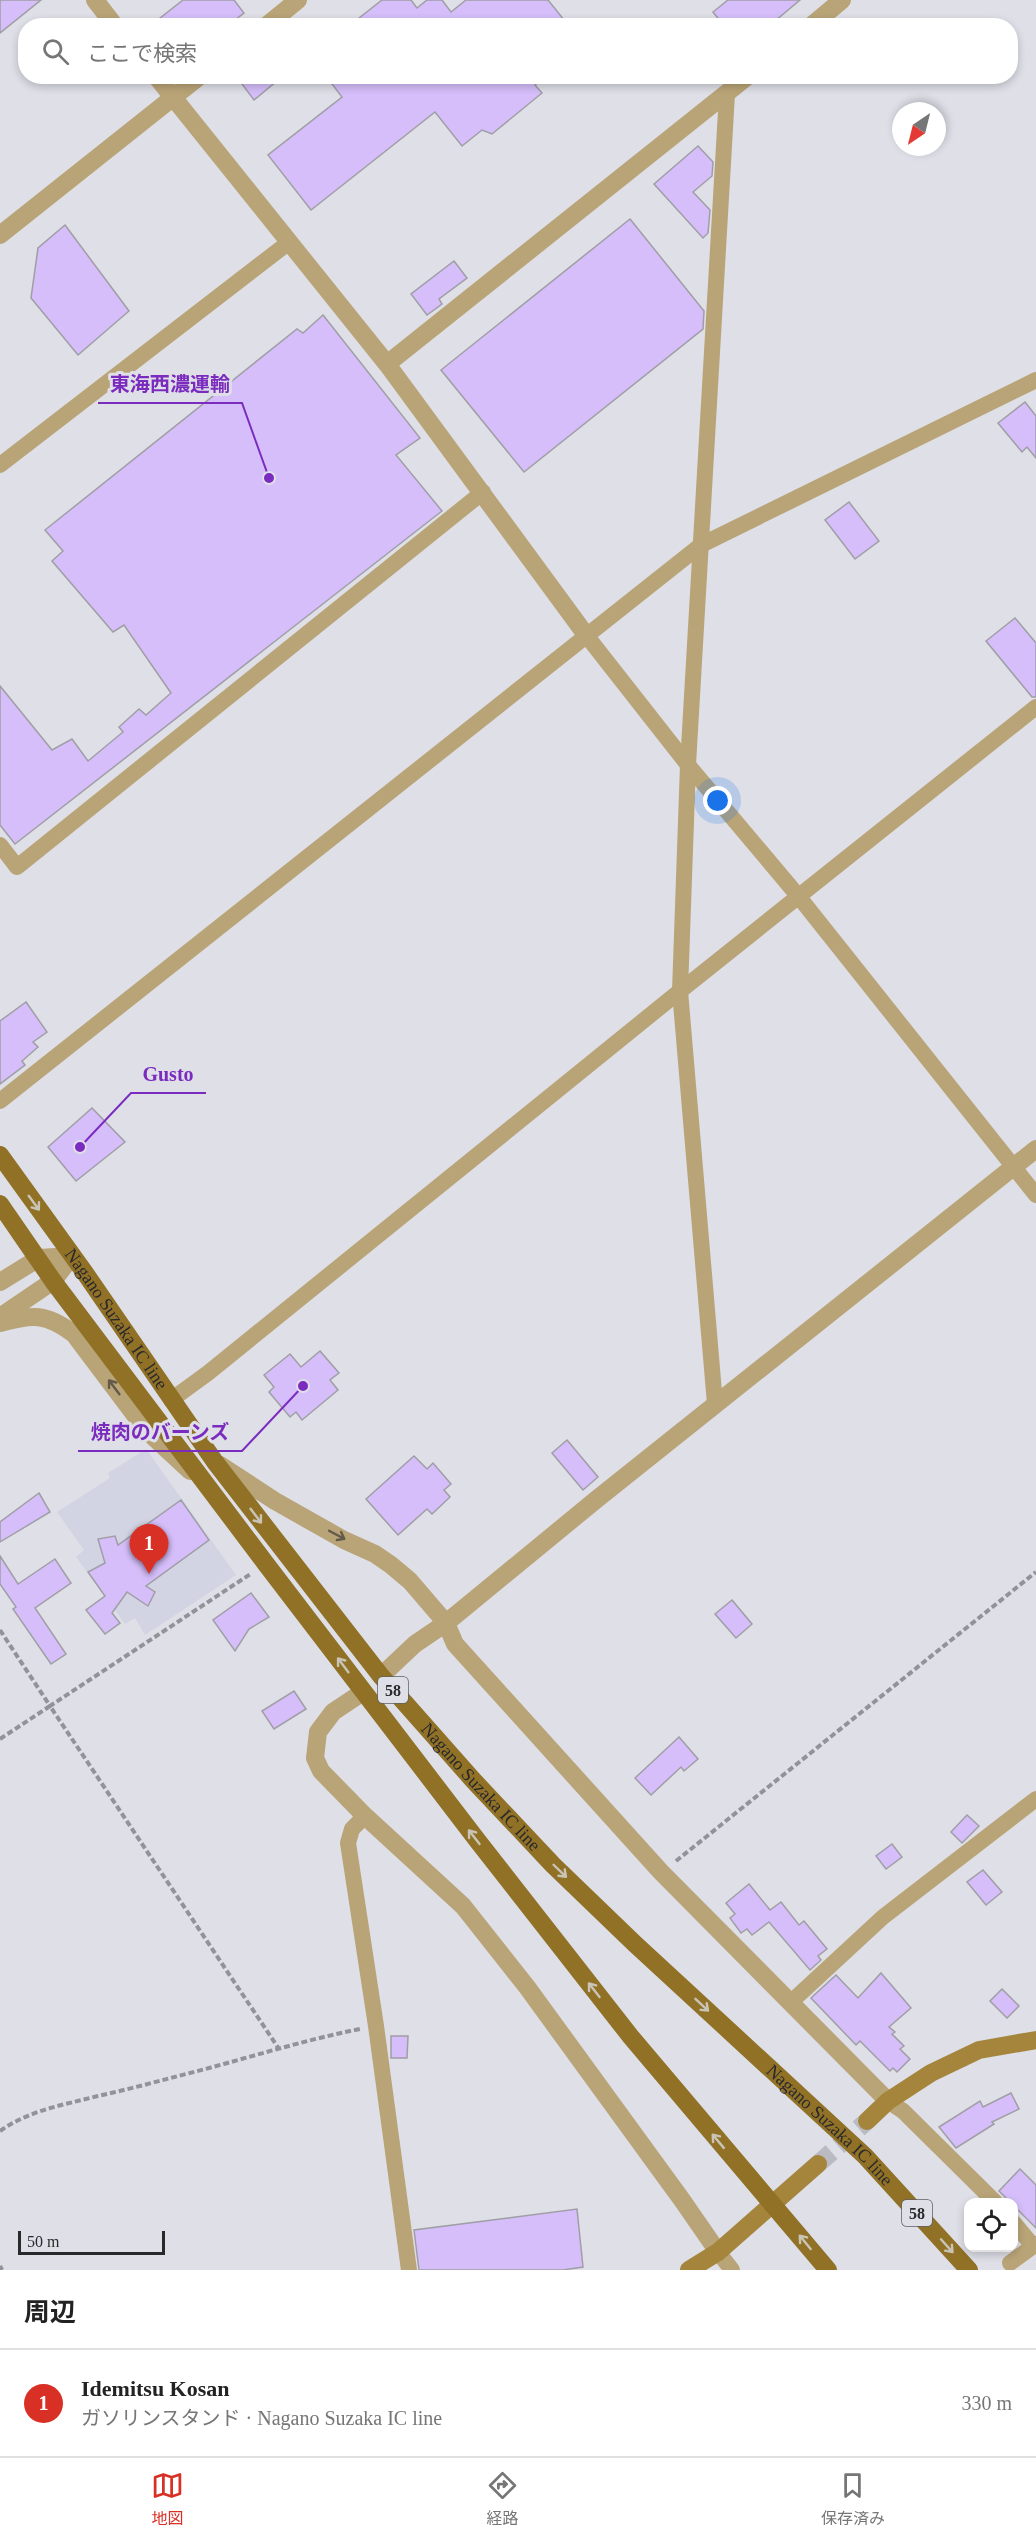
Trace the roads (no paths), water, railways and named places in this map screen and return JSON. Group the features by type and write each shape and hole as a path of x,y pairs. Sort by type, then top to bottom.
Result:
{"main road":[{"name":"Nagano Suzaka IC line","path":"0,1155 215,1462 381,1676 473,1780 554,1864 635,1944 865,2156 969,2270"},
{"name":"Nagano Suzaka IC line","path":"0,1204 54,1281 363,1692 631,2037 828,2270"},
{"path":"867,2121 888,2101 931,2073 979,2050 1036,2040"},
{"path":"689,2270 718,2252 818,2164"}],"street":[{"path":"95,0 109,18"},
{"path":"276,18 298,0"},
{"path":"821,18 842,0"},
{"path":"162,84 387,364 586,635 688,765 799,897 1036,1195"},
{"path":"0,235 190,84"},
{"path":"387,364 739,84"},
{"path":"715,1404 680,991 688,765 727,94"},
{"path":"0,465 288,243"},
{"path":"0,1101 701,545 1036,380"},
{"path":"0,844 17,867 483,492"},
{"path":"171,1400 208,1373 680,991 1036,707"},
{"path":"381,1676 415,1644 446,1623 715,1404 1036,1149"},
{"path":"0,1282 39,1258 72,1256"},
{"path":"0,1317 54,1281 72,1256"},
{"path":"0,1323 25,1316 41,1316 74,1334 147,1431 211,1491"},
{"path":"215,1462 275,1501 375,1554 410,1581 446,1623 455,1644 661,1872 888,2101 903,2111 991,2198"},
{"path":"363,1692 340,1707 318,1732 315,1758 329,1781 462,1906 477,1924 534,1996 732,2270"},
{"path":"790,2003 883,1917 1036,1799"},
{"path":"364,1816 352,1829 348,1843 376,2026 408,2270"},
{"path":"1010,2263 1035,2245 1018,2227"}],"tunnel":[{"path":"818,2164 867,2121"}],"place":[{"name":"東海西濃運輸","path":"269,478"},
{"name":"Gusto","path":"80,1147"},
{"name":"焼肉のバーンズ","path":"303,1386"},
{"name":"Idemitsu Kosan","path":"149,1574"}]}
